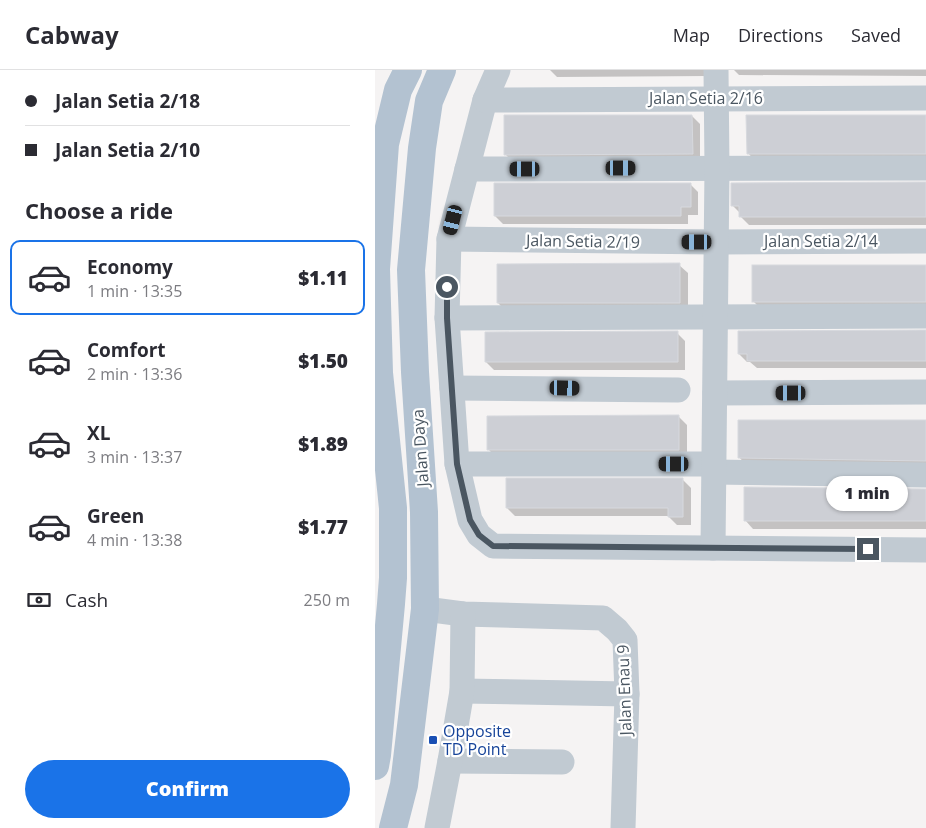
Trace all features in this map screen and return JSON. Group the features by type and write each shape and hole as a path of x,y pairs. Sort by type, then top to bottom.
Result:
{"main road":[{"name":"Jalan Daya","path":"376,758 383,611 393,578 393,508 379,373 376,269 385,144 398,90 408,70"},
{"name":"Jalan Daya","path":"393,828 404,784 425,609 424,512 411,270 422,148 429,101 442,70"}],"street":[{"path":"499,70 485,100 449,239 447,318 457,464 470,520 479,535 493,546 926,550"},
{"path":"713,548 717,242 716,70"},
{"name":"Jalan Setia 2/16","path":"485,100 926,98"},
{"path":"467,169 926,168"},
{"name":"Jalan Setia 2/19","path":"449,239 717,242"},
{"name":"Jalan Setia 2/14","path":"717,242 926,241"},
{"path":"447,318 926,316"},
{"path":"452,388 678,390"},
{"path":"715,393 926,392"},
{"path":"457,464 714,468 926,475"},
{"name":"Jalan Enau 9","path":"425,609 463,614 603,618 617,630 625,640 627,694 623,828"},
{"path":"437,828 462,691 463,614"},
{"path":"462,691 627,694"},
{"path":"450,761 562,762"}],"building":[{"path":"504,115 692,115 693,154 504,155"},
{"path":"746,115 926,115 926,154 747,154"},
{"path":"926,182 926,217 739,217 739,206 731,206 731,183"},
{"path":"494,183 691,183 691,207 681,207 681,216 494,216"},
{"path":"680,263 680,303 497,303 497,264"},
{"path":"752,265 926,265 926,302 752,302"},
{"path":"926,330 926,361 747,361 747,354 738,354 738,331"},
{"path":"678,331 678,362 485,362 485,332"},
{"path":"679,415 679,450 487,450 487,416"},
{"path":"738,420 926,420 926,461 738,458"},
{"path":"506,478 683,478 683,517 668,517 668,508 506,508"},
{"path":"744,487 926,489 926,521 744,521"}],"place":[{"name":"Opposite TD Point","path":"433,740"}],"route":[{"path":"447,287 447,318 457,464 470,520 479,535 493,546 868,549"}]}
